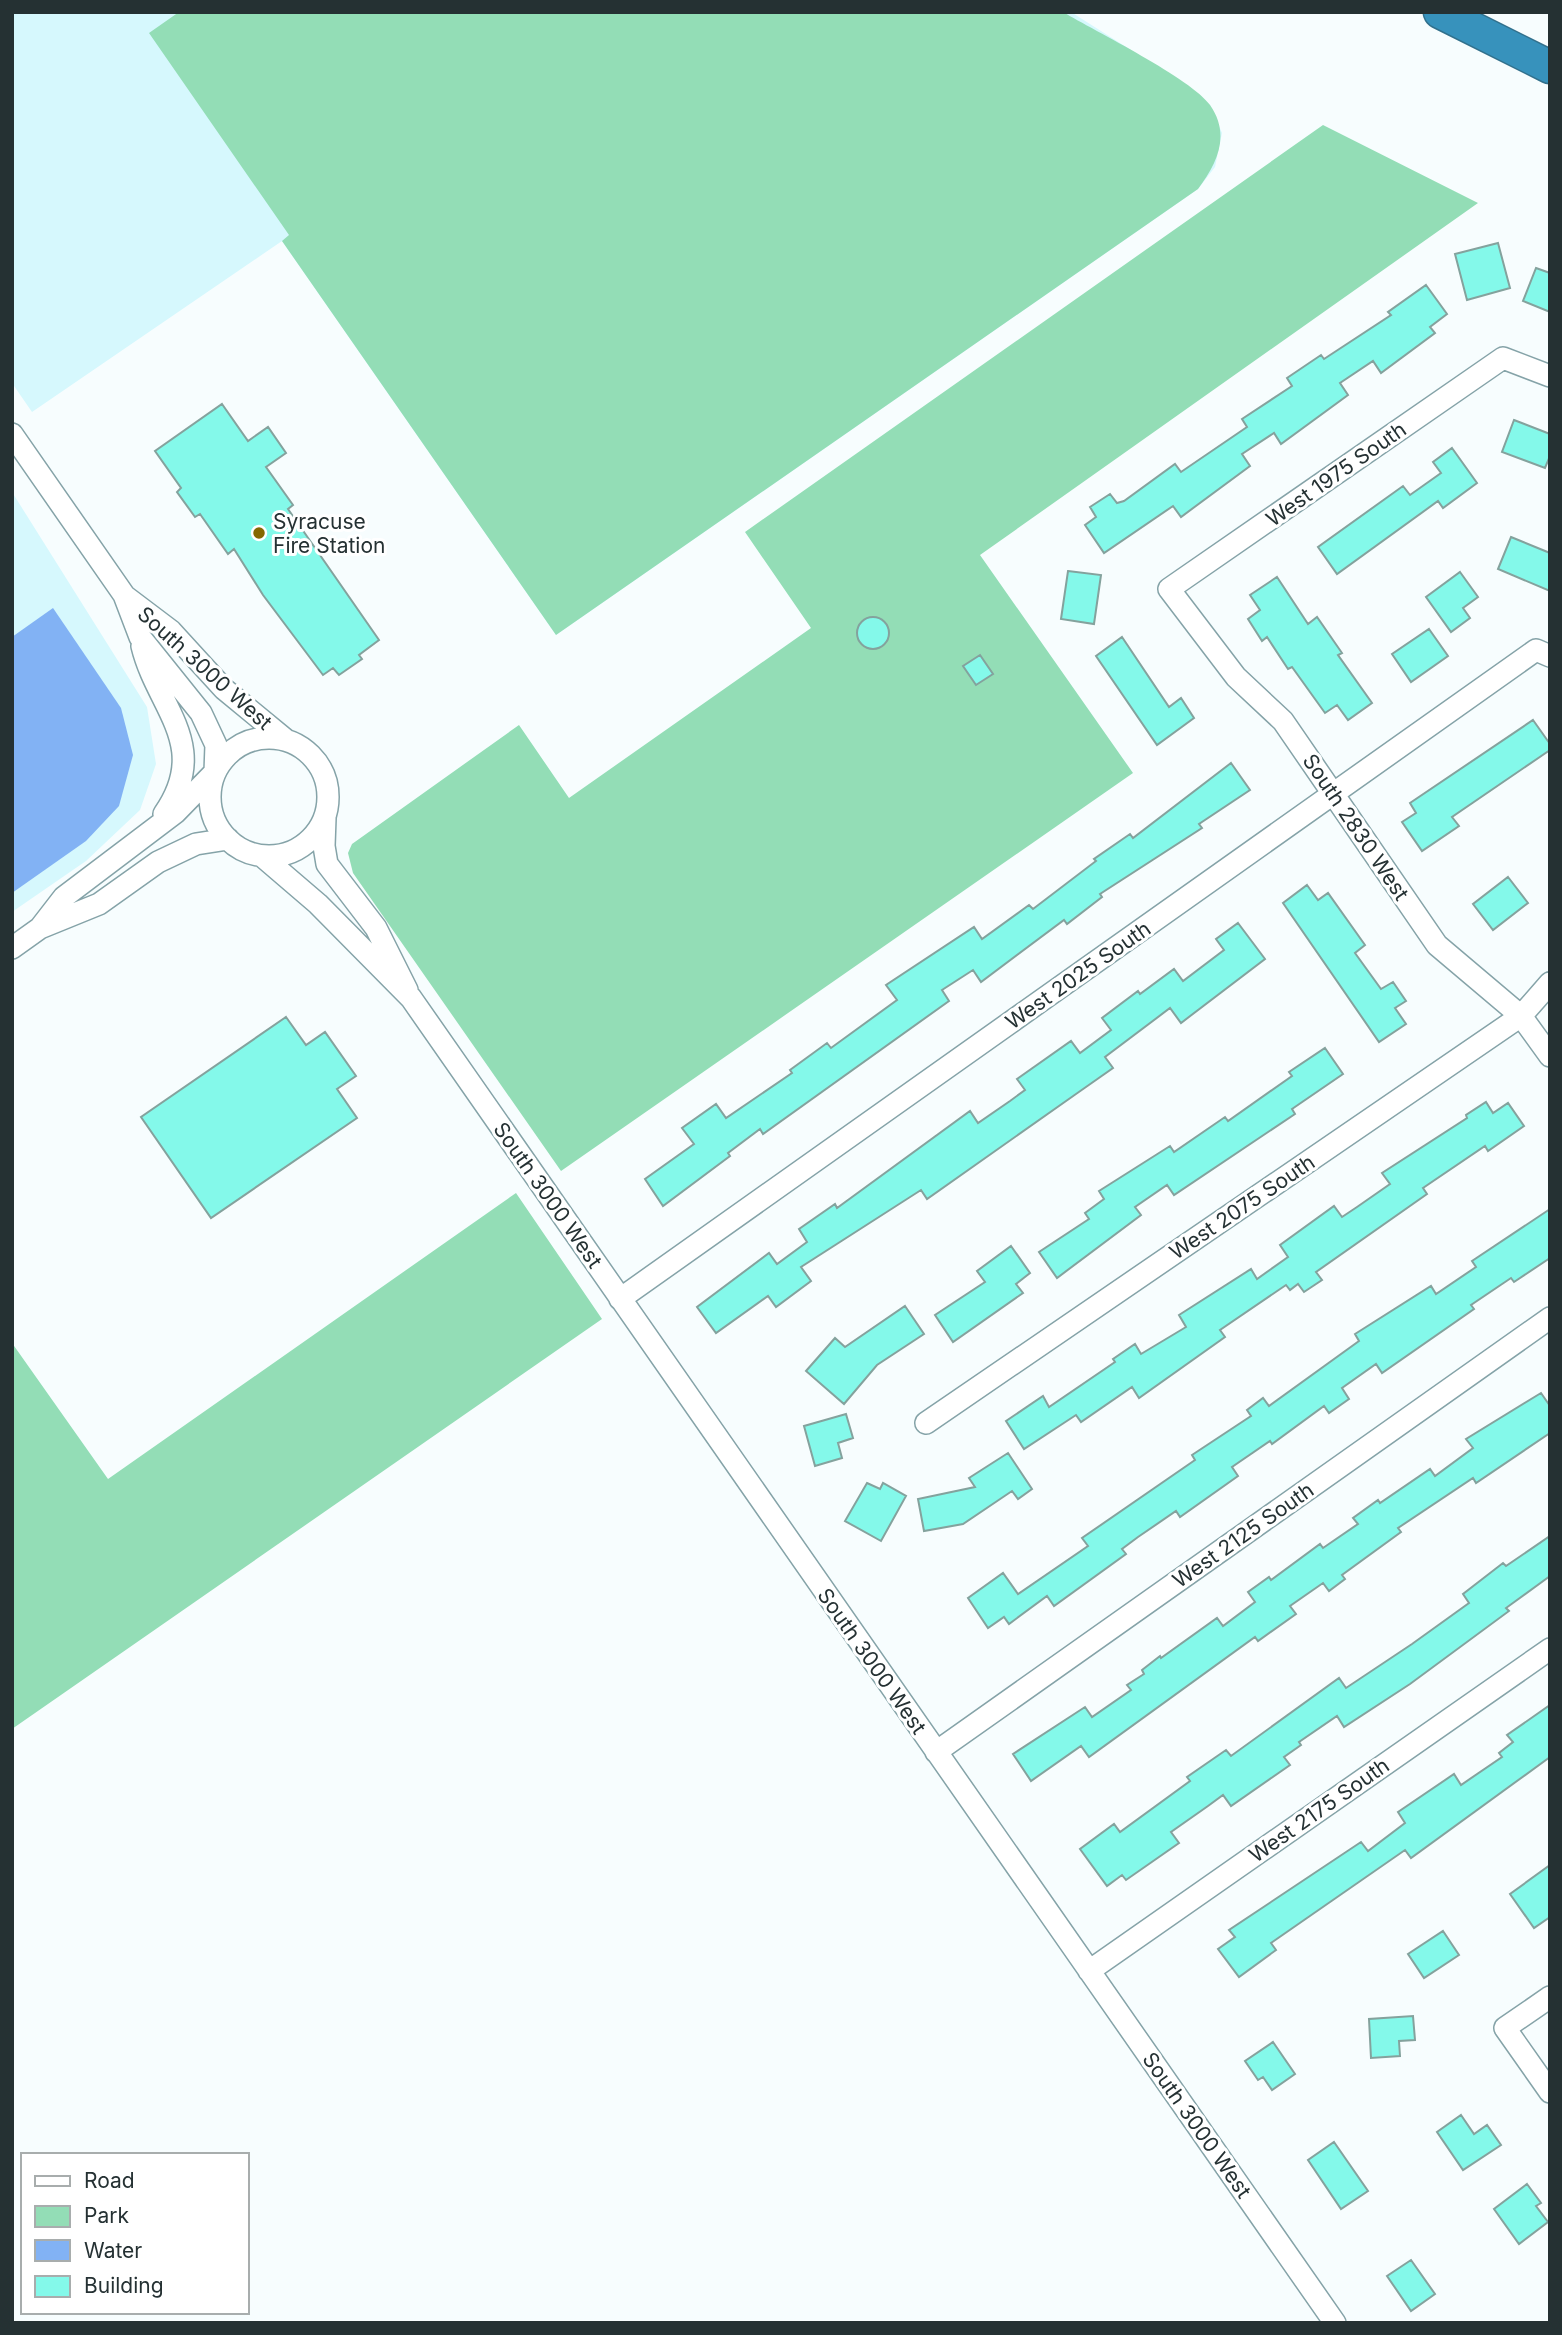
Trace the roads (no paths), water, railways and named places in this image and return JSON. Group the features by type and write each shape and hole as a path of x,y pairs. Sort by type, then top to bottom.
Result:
{"highway":[{"path":"1440,12 1550,67"},
{"path":"1491,12 1550,45"}],"street":[{"name":"West 1975 South","path":"1169,589 1503,358 1550,376"},
{"name":"South 3000 West","path":"12,434 124,595 140,637 201,713 216,745 215,772"},
{"name":"South 2830 West","path":"1169,589 1236,677 1283,721 1437,945 1521,1016 1550,1056"},
{"name":"South 3000 West","path":"124,595 171,631 224,689 286,740"},
{"path":"140,637 148,671 170,706 181,738 182,765 176,796 150,833"},
{"name":"West 2025 South","path":"620,1299 1333,794 1543,653"},
{"path":"40,928 64,897 150,833 215,772 231,752 253,740 269,737 286,740 303,748 317,762 326,779 328,798 325,817 315,834 300,847 282,855 262,856 244,850 228,839 217,825 211,807 210,790 215,772"},
{"name":"South 3000 West","path":"325,817 324,846 327,864 376,928 394,959 411,998"},
{"path":"12,948 40,928 99,904 158,862 196,844 228,839"},
{"name":"South 3000 West","path":"262,856 318,904 411,998 1335,2323"},
{"name":"West 2075 South","path":"926,1423 1521,1016 1550,983"},
{"name":"West 2125 South","path":"936,1752 1550,1318"},
{"name":"West 2175 South","path":"1089,1971 1550,1648"},
{"path":"1550,1997 1505,2028 1550,2092"}],"water":[{"path":"53,608 121,708 133,755 119,806 86,841 12,893 12,637"}],"place":[{"name":"Syracuse Fire Station","path":"259,533"}]}
